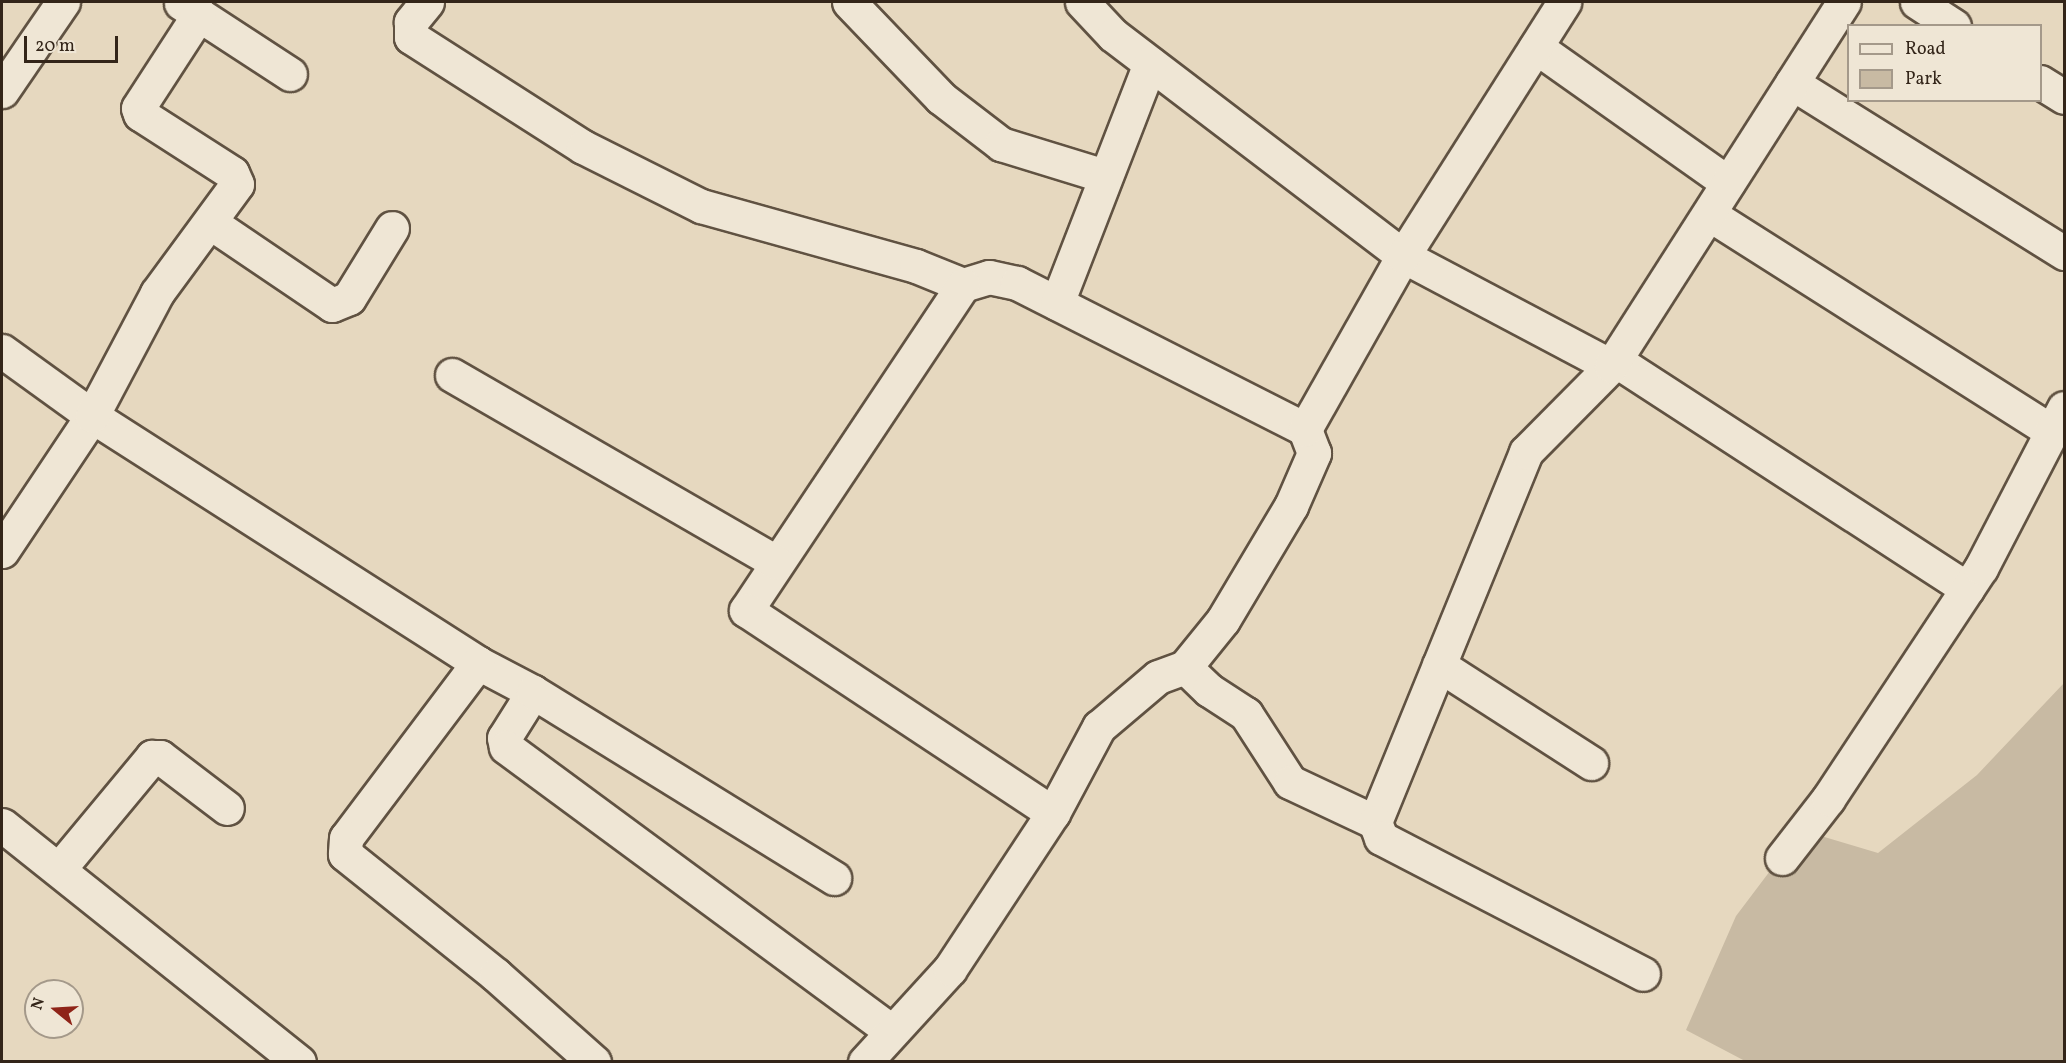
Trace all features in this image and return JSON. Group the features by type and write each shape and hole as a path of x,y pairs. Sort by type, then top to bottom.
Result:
{"street":[{"path":"2,91 63,2"},
{"path":"427,2 411,22 411,37 583,147 701,206 915,266 963,285 989,277 1017,283 1305,429 1314,453 1291,506 1223,620 1185,667 1158,677 1099,727 1053,813 950,969 890,1030 865,1062"},
{"path":"849,2 941,98 1001,144 1105,176"},
{"path":"1082,2 1113,35 1403,256 1613,363 1967,589"},
{"path":"1305,429 1403,256 1564,2"},
{"path":"1643,974 1381,838 1375,822 1526,452 1613,363 1844,2"},
{"path":"1917,2 1951,24"},
{"path":"2,551 92,416 157,293 211,223 237,184 236,177 140,114 138,108 190,8 290,74"},
{"path":"1536,47 1728,183"},
{"path":"1057,303 1150,63"},
{"path":"1792,83 2064,253"},
{"path":"2042,83 2064,98"},
{"path":"1709,214 2058,420 1967,589 1828,799 1782,858"},
{"path":"211,223 332,305 349,298 392,228"},
{"path":"963,285 746,610 1053,813"},
{"path":"2,351 92,416 478,663 533,692 834,878"},
{"path":"452,375 777,563"},
{"path":"478,663 346,838 345,854 496,975 594,1062"},
{"path":"1439,665 1591,763"},
{"path":"1185,667 1209,690 1246,714 1290,782 1375,822"},
{"path":"533,692 504,738 506,747 890,1030"},
{"path":"59,869 156,756 227,808"},
{"path":"2,825 299,1062"}],"green space":[{"path":"2064,683 2064,1061 1745,1061 1686,1030 1736,916 1801,830 1878,853 1977,775"}]}
